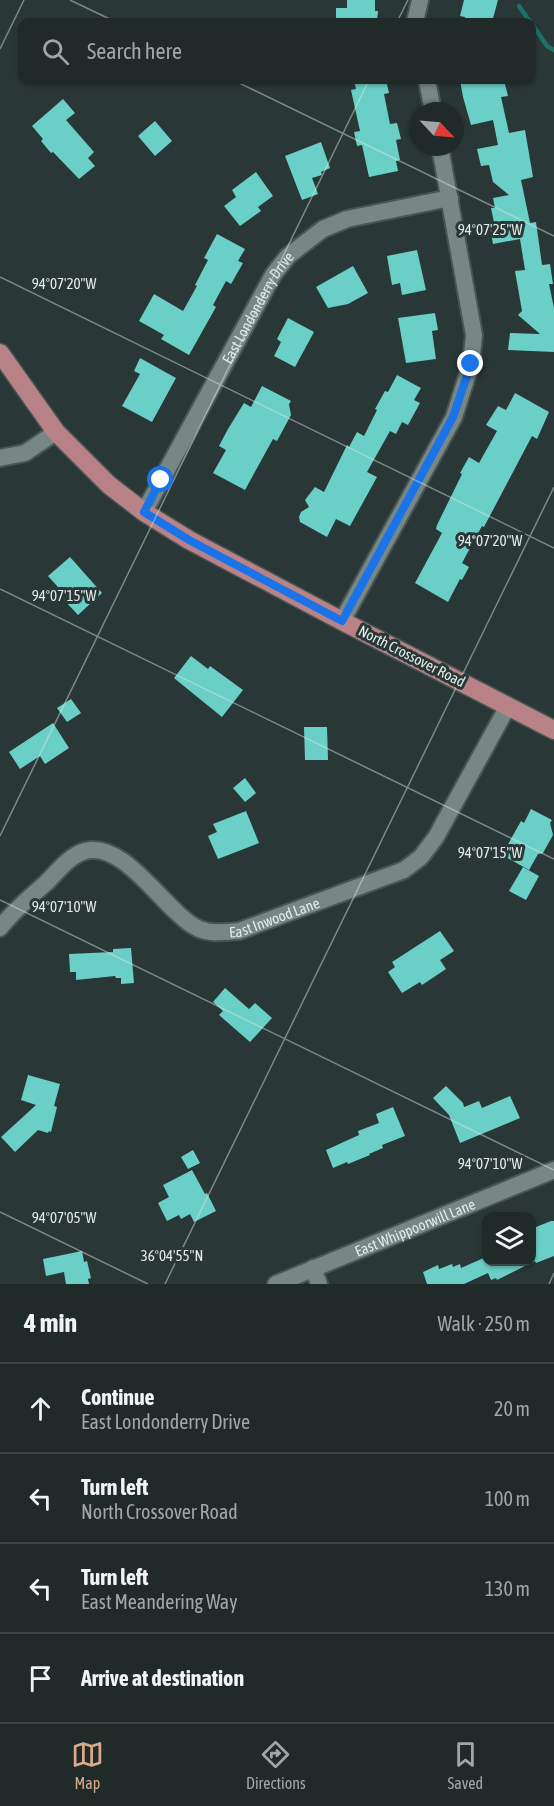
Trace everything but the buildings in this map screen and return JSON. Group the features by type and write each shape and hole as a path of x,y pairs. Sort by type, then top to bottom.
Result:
{"main road":[{"name":"North Crossover Road","path":"0,353 56,432 110,485 144,512 189,540 554,730"}],"street":[{"path":"417,18 420,0"},
{"path":"428,84 431,102"},
{"path":"342,621 453,417 471,364 474,335 442,156"},
{"name":"East Londonderry Drive","path":"144,512 273,275 288,256 323,229 347,219 450,198"},
{"path":"0,458 25,453 56,432"},
{"name":"East Inwood Lane","path":"0,928 71,859 84,852 101,851 116,858 131,868 184,920 200,929 218,933 239,931 404,870 421,857 436,837 508,706"},
{"name":"East Whippoorwill Lane","path":"276,1284 316,1276 554,1170"}],"waterway":[{"path":"519,6 527,18"},
{"path":"536,30 547,46 554,50"}],"route":[{"path":"161,480 144,512 189,540 342,621 453,417 471,364"}]}
